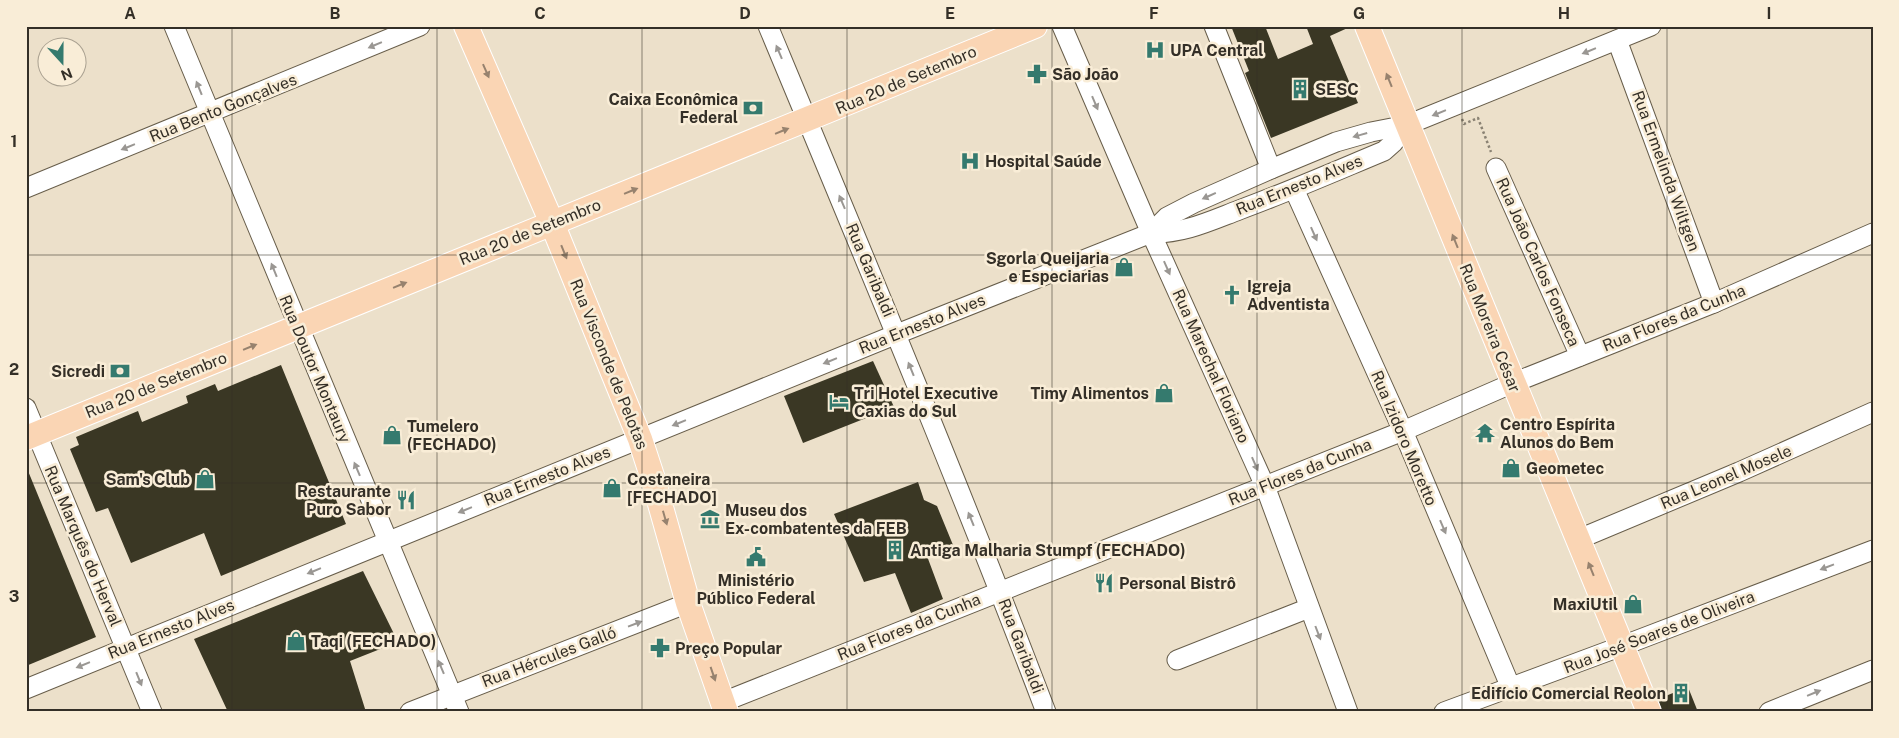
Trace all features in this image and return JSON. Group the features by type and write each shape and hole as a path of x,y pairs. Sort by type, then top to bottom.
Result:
{"main road":[{"name":"Rua Visconde de Pelotas","path":"466,26 552,223 640,439 654,479 688,603 724,707"},
{"name":"Rua 20 de Setembro","path":"32,436 1035,26"},
{"name":"Rua Moreira César","path":"1367,26 1649,712"}],"street":[{"name":"Rua Doutor Montaury","path":"174,26 209,114 456,703"},
{"name":"Rua Bento Gonçalves","path":"26,188 420,26"},
{"name":"Rua Garibaldi","path":"768,26 897,334 1000,591 1046,712"},
{"name":"Rua Marechal Floriano","path":"1062,26 1151,233 1265,486 1348,712"},
{"path":"1214,26 1271,169"},
{"name":"Rua Ernesto Alves","path":"26,689 897,334 1151,233 1167,217 1194,202 1336,142 1370,132 1407,126 1651,26"},
{"name":"Rua Ermelinda Wiltgen","path":"1617,40 1714,303"},
{"name":"Rua Ernesto Alves","path":"1151,233 1165,234 1189,229 1294,189 1384,151 1407,126"},
{"name":"Rua João Carlos Fonseca","path":"1496,168 1580,356"},
{"name":"Rua Izidoro Moretto","path":"1294,189 1402,431 1511,688"},
{"name":"Rua Flores da Cunha","path":"724,707 1000,591 1402,431 1513,383 1714,303 1873,233"},
{"name":"Rua Marquês do Herval","path":"26,408 32,436 126,648 152,712"},
{"name":"Rua Leonel Mosele","path":"1578,539 1739,472 1873,412"},
{"name":"Rua José Soares de Oliveira","path":"1444,712 1873,550"},
{"name":"Rua Hércules Galló","path":"410,712 456,703 688,603"},
{"path":"1177,660 1309,608"},
{"path":"1769,712 1873,670"}],"path":[{"path":"1457,106 1464,124 1478,118 1496,168"}],"building":[{"name":"SESC","path":"1231,26 1265,26 1278,59 1313,44 1306,26 1352,26 1330,36 1358,103 1271,138 1245,73 1249,71"},
{"name":"Tri Hotel Executive Caxias do Sul","path":"873,361 894,407 803,443 784,396"},
{"name":"Sam's Club","path":"281,365 346,524 221,576 204,533 131,563 108,508 96,512 70,449 79,445 76,437 138,411 142,422 188,403 186,396 215,384 218,391"},
{"path":"26,466 96,637 26,666"},
{"name":"Antiga Malharia Stumpf (FECHADO)","path":"918,482 924,500 937,506 953,545 927,556 943,599 911,613 895,573 864,582 834,514"},
{"name":"Taqi (FECHADO)","path":"363,571 398,642 350,661 366,712 228,712 194,639"},
{"name":"Edifício Comercial Reolon","path":"1688,687 1698,712 1662,712 1658,699"}],"place":[{"name":"UPA Central","path":"1155,50"},
{"name":"São João","path":"1037,74"},
{"name":"SESC","path":"1300,89"},
{"name":"Caixa Econômica Federal","path":"753,108"},
{"name":"Hospital Saúde","path":"970,161"},
{"name":"Sgorla Queijaria e Especiarias","path":"1124,267"},
{"name":"Igreja Adventista","path":"1232,295"},
{"name":"Sicredi","path":"120,371"},
{"name":"Timy Alimentos","path":"1164,393"},
{"name":"Tri Hotel Executive Caxias do Sul","path":"839,402"},
{"name":"Centro Espírita Alunos do Bem","path":"1485,433"},
{"name":"Tumelero (FECHADO)","path":"392,435"},
{"name":"Geometec","path":"1511,468"},
{"name":"Sam's Club","path":"205,479"},
{"name":"Costaneira [FECHADO]","path":"612,488"},
{"name":"Restaurante Puro Sabor","path":"406,500"},
{"name":"Museu dos Ex-combatentes da FEB","path":"710,519"},
{"name":"Antiga Malharia Stumpf (FECHADO)","path":"895,550"},
{"name":"Ministério Público Federal","path":"756,557"},
{"name":"Personal Bistrô","path":"1104,583"},
{"name":"MaxiUtil","path":"1633,604"},
{"name":"Taqi (FECHADO)","path":"296,641"},
{"name":"Preço Popular","path":"660,648"},
{"name":"Edifício Comercial Reolon","path":"1681,693"}]}
